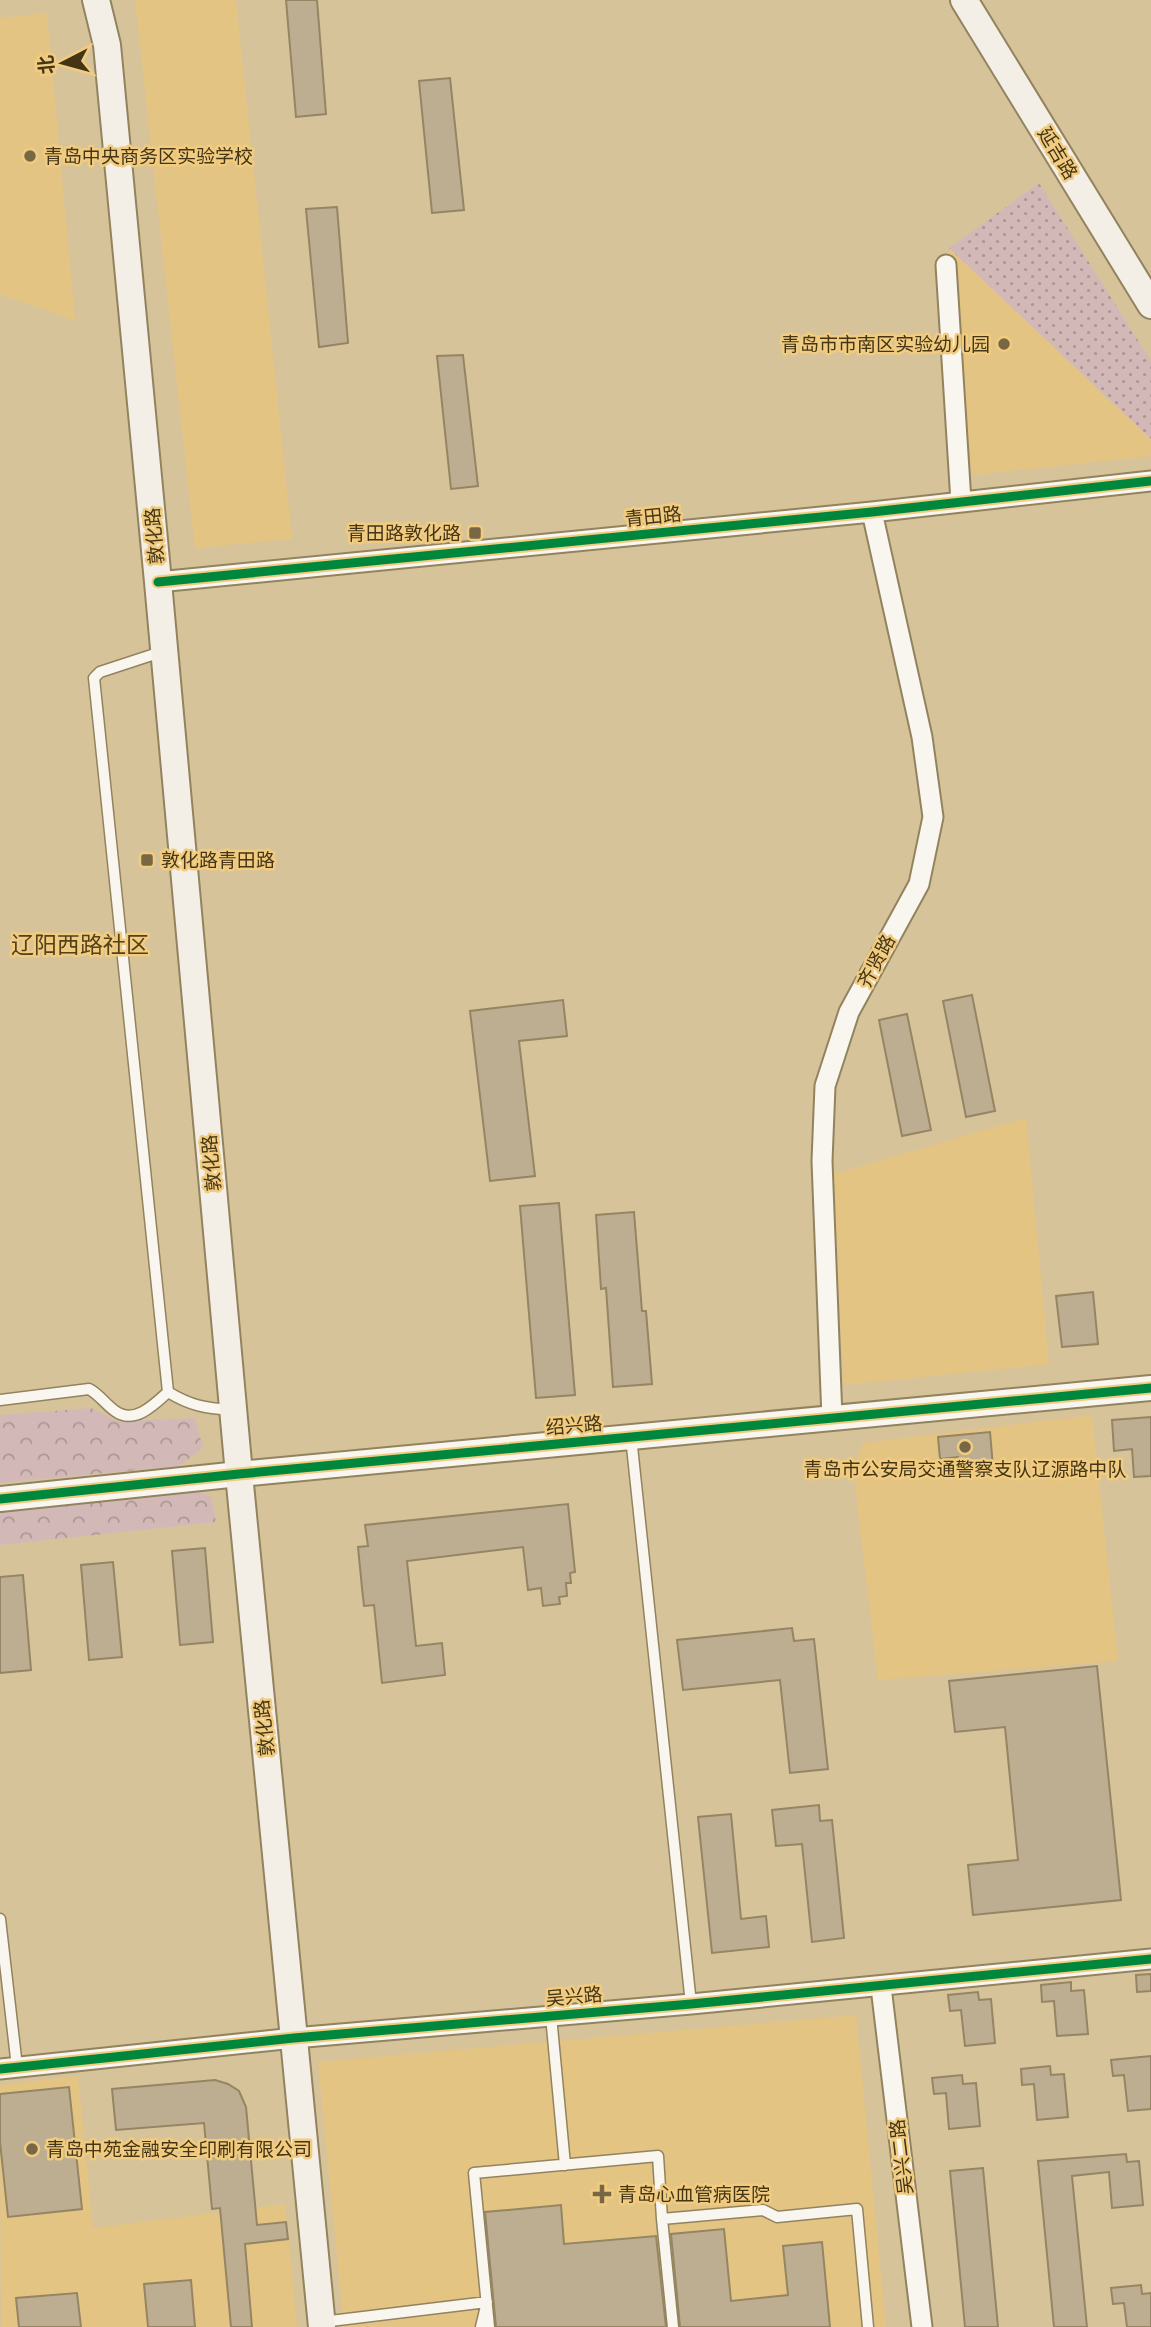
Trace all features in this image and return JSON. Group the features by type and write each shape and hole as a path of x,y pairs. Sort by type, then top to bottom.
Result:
{"main road":[{"name":"敦化路","path":"96,0 107,46 239,1474 322,2324"},
{"name":"延吉路","path":"964,0 1151,305"}],"street":[{"path":"946,265 961,502"},
{"name":"青田路","path":"158,582 872,512 1151,481"},
{"name":"齐贤路","path":"832,1418 822,1161 825,1086 849,1012 919,884 933,817 922,737 872,512"},
{"name":"绍兴路","path":"0,1499 1151,1388"},
{"name":"吴兴路","path":"8,2068 294,2038 881,1987 1151,1959"},
{"name":"吴兴二路","path":"881,1987 922,2327"}],"lane":[{"path":"164,651 100,671 94,678 167,1392"},
{"path":"0,1400 89,1390 100,1396 114,1410 130,1415 152,1407 167,1392"},
{"path":"167,1392 201,1408 233,1410"},
{"path":"631,1437 691,2004"},
{"path":"0,1919 8,2068"},
{"path":"551,2016 565,2165"},
{"path":"489,2327 474,2173 658,2156 673,2327"},
{"path":"663,2219 763,2210 777,2217 857,2208 868,2327"},
{"path":"322,2324 487,2302"},
{"path":"481,2327 487,2302"}],"shaded area":[{"path":"135,0 236,0 292,539 195,548"},
{"name":"青岛中央商务区实验学校","path":"47,13 75,321 0,294 0,18"},
{"name":"青岛市市南区实验幼儿园","path":"949,248 1151,439 1151,456 972,475"},
{"path":"1026,1118 1049,1364 844,1385 834,1174"},
{"path":"1092,1415 1118,1661 878,1680 853,1467 863,1443"},
{"name":"青岛心血管病医院","path":"856,2015 886,2327 344,2327 318,2062"},
{"path":"78,2076 93,2228 285,2204 297,2327 1,2327 0,2085"}],"green space":[{"path":"1039,183 1151,361 1151,439 949,248"},
{"path":"91,1408 118,1421 195,1418 203,1448 179,1466 0,1483 0,1415"},
{"path":"190,1487 211,1497 216,1522 0,1545 0,1509"}],"building":[{"path":"286,0 317,0 326,114 296,117"},
{"path":"450,78 464,210 432,213 419,81"},
{"path":"337,207 348,343 319,347 306,209"},
{"path":"463,355 478,486 451,489 437,356"},
{"path":"972,995 995,1111 966,1117 943,1001"},
{"path":"563,1000 567,1036 519,1041 535,1176 490,1181 470,1011"},
{"path":"907,1014 931,1130 902,1136 879,1020"},
{"path":"559,1203 575,1395 536,1398 520,1206"},
{"path":"634,1212 642,1311 646,1311 652,1384 613,1387 606,1288 601,1289 596,1215"},
{"path":"1093,1292 1098,1344 1062,1347 1056,1296"},
{"path":"1151,1417 1151,1476 1134,1477 1132,1449 1114,1451 1112,1420"},
{"name":"青岛市公安局交通警察支队辽源路中队","path":"990,1432 993,1467 976,1468 975,1463 958,1465 958,1457 940,1459 938,1437"},
{"path":"568,1504 575,1572 570,1573 571,1583 566,1583 567,1596 559,1597 560,1604 543,1606 541,1588 528,1590 523,1547 407,1561 416,1646 442,1643 445,1675 382,1683 374,1605 364,1606 362,1588 358,1547 368,1546 365,1525"},
{"path":"205,1548 213,1642 180,1645 172,1551"},
{"path":"113,1562 122,1657 89,1660 81,1565"},
{"path":"23,1575 31,1670 0,1673 0,1577"},
{"path":"792,1628 794,1641 814,1639 828,1769 790,1773 780,1680 683,1690 677,1640"},
{"path":"1097,1666 1121,1900 973,1915 968,1865 1018,1860 1005,1727 955,1732 949,1681"},
{"path":"819,1805 820,1821 832,1820 844,1938 812,1942 802,1844 776,1846 772,1810"},
{"path":"731,1814 741,1919 766,1916 769,1947 712,1953 698,1817"},
{"path":"1151,1974 1151,1991 1137,1992 1136,1975"},
{"path":"1071,1982 1071,1991 1084,1990 1088,2034 1057,2036 1054,2001 1042,2002 1041,1985"},
{"path":"978,1992 979,2000 991,1999 995,2043 965,2046 961,2010 950,2011 948,1995"},
{"path":"1151,2056 1151,2109 1128,2111 1124,2075 1113,2076 1111,2060"},
{"path":"1050,2066 1051,2075 1064,2074 1068,2117 1037,2120 1034,2084 1022,2085 1021,2069"},
{"path":"962,2075 963,2084 976,2083 980,2126 949,2129 946,2093 934,2094 932,2078"},
{"path":"215,2080 239,2091 246,2107 257,2225 286,2222 288,2239 245,2244 252,2327 231,2327 220,2208 212,2209 204,2123 116,2130 112,2089"},
{"path":"69,2087 82,2209 8,2217 0,2142 0,2094"},
{"path":"1126,2154 1127,2162 1139,2161 1143,2205 1112,2208 1109,2172 1072,2176 1087,2327 1054,2327 1038,2161"},
{"path":"983,2168 998,2327 965,2327 950,2171"},
{"path":"561,2205 564,2244 656,2236 666,2327 496,2327 485,2212"},
{"path":"724,2229 731,2301 788,2295 783,2246 822,2242 830,2327 680,2327 671,2234"},
{"path":"191,2280 195,2327 148,2327 144,2284"},
{"path":"1141,2285 1142,2294 1151,2293 1151,2327 1127,2327 1124,2303 1113,2304 1111,2288"},
{"path":"77,2293 81,2327 19,2327 16,2298"}],"cycle path":[{"path":"158,582 872,512 1151,481"},
{"path":"0,1499 1151,1388"},
{"path":"0,2069 294,2038 691,2004 1151,1959"}],"place":[{"name":"青岛中央商务区实验学校","path":"30,156"},
{"name":"青岛市市南区实验幼儿园","path":"1004,344"},
{"name":"青田路敦化路","path":"475,533"},
{"name":"敦化路青田路","path":"147,860"},
{"name":"青岛市公安局交通警察支队辽源路中队","path":"965,1447"},
{"name":"青岛中苑金融安全印刷有限公司","path":"32,2149"},
{"name":"青岛心血管病医院","path":"602,2194"}],"district":[{"name":"辽阳西路社区","path":"80,945"}]}
